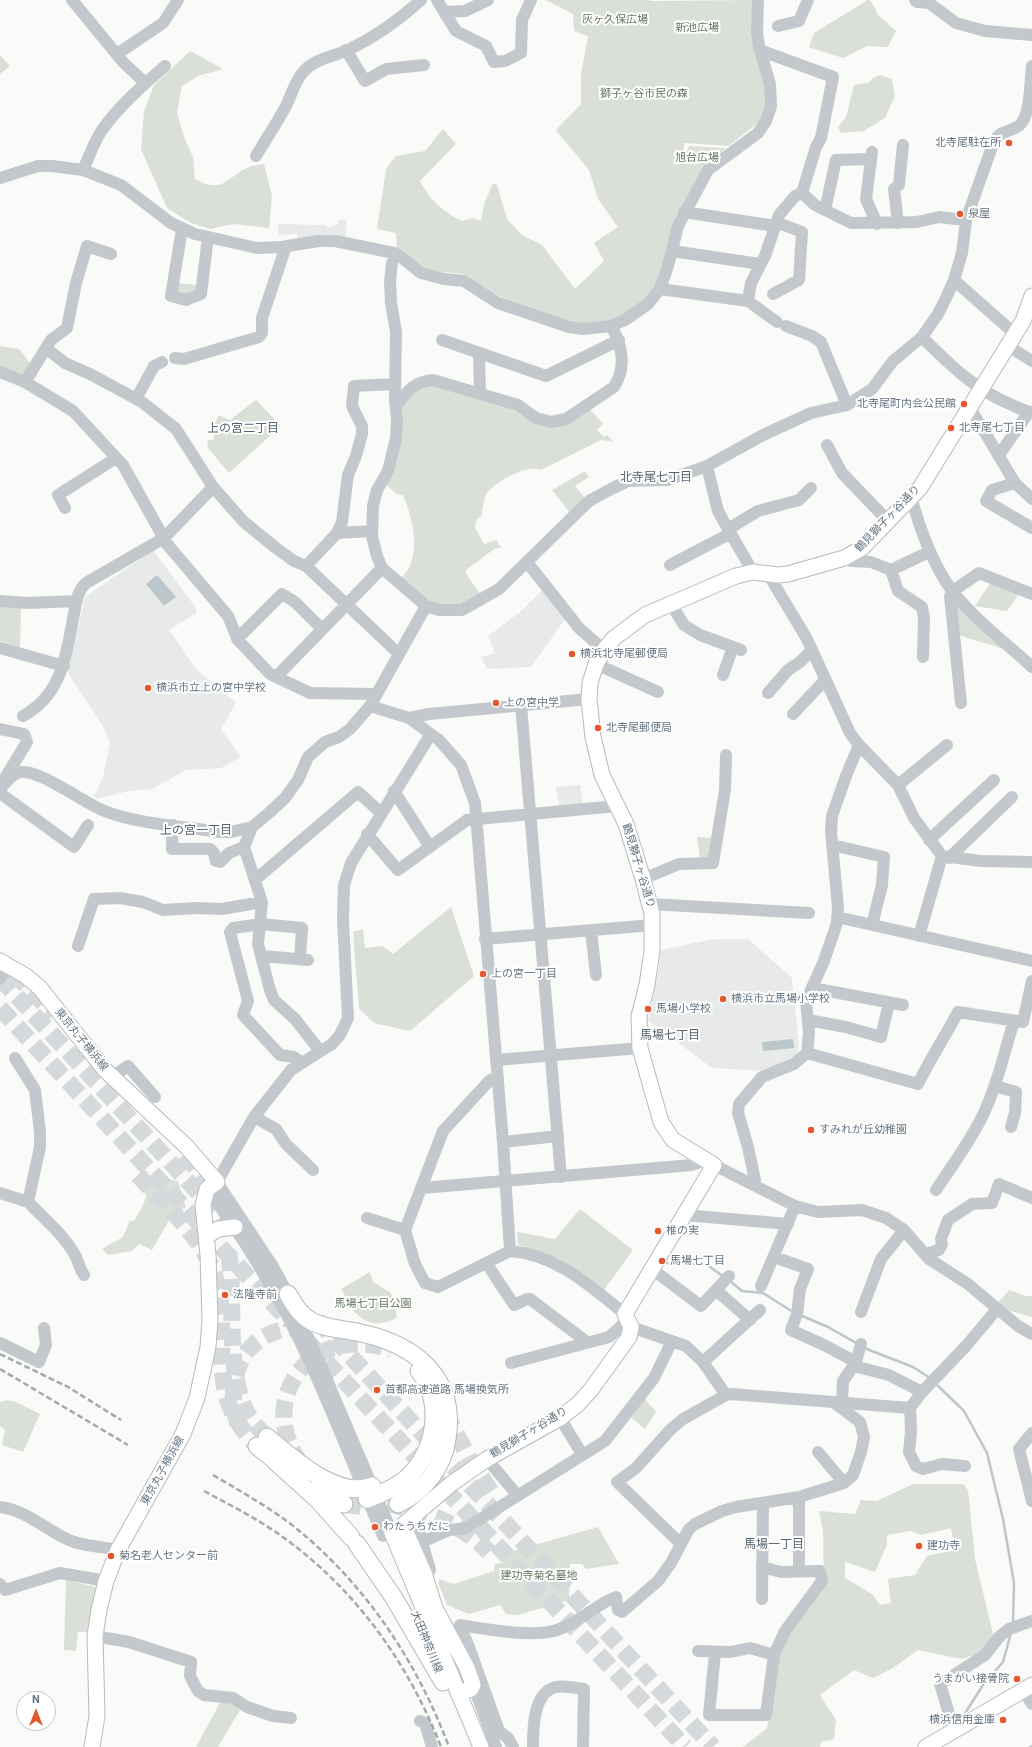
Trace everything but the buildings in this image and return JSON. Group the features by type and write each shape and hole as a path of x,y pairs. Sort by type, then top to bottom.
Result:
{"highway":[{"path":"288,1294 298,1310 312,1322 372,1335 399,1345 423,1361 439,1381 444,1393 449,1420 446,1444 442,1457 425,1486 417,1493 398,1504"},
{"path":"394,1351 415,1366 428,1386 434,1408 433,1433 423,1458 415,1469 397,1485 370,1492 330,1483 262,1441 276,1462 318,1500 354,1540 394,1598 443,1682"},
{"path":"276,1462 320,1493 344,1504"}],"main road":[{"name":"鶴見獅子ヶ谷通り","path":"410,1518 451,1484 487,1458 560,1418 590,1391 629,1337 628,1320 652,1269 684,1215 709,1162 673,1140 662,1122 640,1048 638,1016 648,978 652,951 653,925 650,904 626,824 602,775 591,727 589,699 590,683 596,664 604,650 614,638 640,618 736,576 761,573 788,574 854,555 920,488 980,389 1012,340 1023,321 1031,300"},
{"name":"東京丸子横浜線","path":"5,963 26,976 40,988 112,1077 187,1147 212,1185 203,1206 207,1236 210,1284 208,1347 197,1398 183,1434 118,1550 106,1582 99,1610 95,1636 97,1716 92,1747"},
{"path":"207,1236 218,1229 235,1227"},
{"name":"大田神奈川線","path":"410,1518 403,1525 424,1573 435,1608 467,1668 473,1685"},
{"name":"大田神奈川線","path":"387,1535 443,1682 471,1747"},
{"name":"大田神奈川線","path":"387,1535 480,1747"},
{"path":"458,1694 472,1689 473,1685"},
{"path":"926,1747 1028,1687"}],"street":[{"path":"72,0 144,84"},
{"path":"117,54 163,23 178,0"},
{"path":"256,156 282,114 298,78 304,70 314,63 346,50 382,32 410,11 421,0"},
{"path":"437,0 456,30 486,46 494,62 505,61 521,54 522,20 531,0"},
{"path":"445,12 465,11 488,0"},
{"path":"0,178 38,166 52,166 83,170 129,189 172,223 182,229 208,237 256,248 286,246 319,241 335,241 394,253 401,256 421,273 444,279 464,281 498,303 547,320 583,329 611,326 626,320 648,304 660,289 678,226 684,212 708,170 758,133 766,121 771,106 770,84 757,32 758,0"},
{"path":"778,26 799,20 808,0"},
{"path":"915,0 917,2 929,3 956,23 985,31 1032,35"},
{"path":"346,50 364,81 386,69 424,65"},
{"path":"748,301 751,283 779,215 795,196 802,193 816,147 821,138 833,77 762,51"},
{"path":"83,170 102,131 121,107 165,66"},
{"path":"392,263 391,303 396,338 396,438 388,471 377,490 373,506 372,531 375,549 382,568 426,606 439,610 462,610 499,589 589,502 611,489 628,481 667,480 707,466 763,435 812,413 847,405 872,389 894,361 922,336 938,314 954,280 962,253 966,220 996,137 998,134 1018,127 1024,122 1028,107 1032,66"},
{"path":"898,223 894,189 899,185 903,145"},
{"path":"825,210 836,160 871,156 866,199 877,224"},
{"path":"802,193 815,206 851,223 877,224 917,222 939,216 966,220"},
{"path":"684,212 776,224 802,232 799,280 773,294"},
{"path":"182,229 171,296 186,300 201,294 208,237"},
{"path":"24,382 52,340 67,328 76,283 87,246 111,254"},
{"path":"175,358 184,358 258,338 262,333 262,318 286,246"},
{"path":"672,251 760,264"},
{"path":"954,280 1032,361"},
{"path":"660,289 748,301 781,324 812,336 821,342 847,405"},
{"path":"396,406 406,393 421,382 433,380 518,405 536,418 546,422 566,419 614,387 621,372 619,340 611,326"},
{"path":"922,336 953,368 980,389 1031,412 999,455"},
{"path":"442,340 546,376 619,340"},
{"path":"46,349 65,363 90,374 136,399 176,429 213,487 244,522 294,561 306,566 398,653"},
{"path":"479,354 480,393"},
{"path":"136,399 154,366 162,362"},
{"path":"0,372 24,382 73,411 123,465 164,538 228,616 237,639 270,674 310,693 375,694"},
{"path":"306,566 337,534 342,522 348,475 356,456 362,434 362,426 352,406 354,386 395,384"},
{"path":"970,406 1015,483 1032,499"},
{"path":"827,445 842,473 888,522"},
{"path":"65,508 58,495 116,458"},
{"path":"707,466 718,511 729,531 761,573 812,650 839,712 858,745 898,785 914,818 929,840 945,857 1014,863 1032,862"},
{"path":"1015,483 992,490 986,501 1032,528"},
{"path":"23,716 37,708 54,688 64,666 79,591 86,583 164,538 213,487"},
{"path":"670,565 729,531 758,511 799,500 811,488"},
{"path":"911,498 929,552 953,591 962,602 1032,667"},
{"path":"337,534 372,531"},
{"path":"844,558 851,562 871,562 892,570 929,552"},
{"path":"527,562 579,628 604,650"},
{"path":"276,677 382,568"},
{"path":"892,570 898,591 922,607 924,619 922,657"},
{"path":"962,703 950,596 953,591 979,573 1032,594"},
{"path":"237,639 282,594 295,602 322,629"},
{"path":"0,601 28,603 77,601"},
{"path":"671,604 684,625 700,635 737,648 723,675"},
{"path":"0,790 14,774 23,772 36,775 101,810 122,817 219,832 231,832 252,827 286,798 298,780 308,756 325,742 339,737 350,729 370,706 375,694 426,606"},
{"path":"0,648 64,666"},
{"path":"768,693 788,670 800,662 812,650"},
{"path":"596,664 658,692"},
{"path":"793,714 825,680"},
{"path":"409,718 429,714 589,699"},
{"path":"370,706 409,718 447,748 461,765 475,803 485,939 498,1078 510,1251"},
{"path":"521,706 552,1055 561,1177"},
{"path":"0,729 24,734 27,742 1,783 0,790"},
{"path":"212,1185 254,1117 291,1070 320,1051 340,1035 348,1018 343,920 344,885 351,863 367,834 431,734"},
{"path":"753,1184 755,1180 748,1147 738,1113 739,1104 762,1077 794,1064 807,1053 809,1033 806,1001 832,941 837,917 832,845 832,816 858,745"},
{"path":"898,785 948,745"},
{"path":"643,879 679,864 713,863 725,790 726,755"},
{"path":"929,840 994,780"},
{"path":"0,790 74,847 88,825"},
{"path":"394,791 430,847"},
{"path":"255,880 358,792 381,813"},
{"path":"919,936 945,857 1012,798"},
{"path":"367,834 398,870 467,820 617,806"},
{"path":"173,825 172,849 210,849 214,853 216,861 220,862 229,853 244,847"},
{"path":"252,827 244,847 262,902 262,924 258,944 274,1000 295,1019 320,1051"},
{"path":"832,845 884,857 882,885 872,925"},
{"path":"78,946 94,899 120,898 143,902 163,910 222,909 262,902"},
{"path":"650,904 808,913"},
{"path":"837,917 1032,961"},
{"path":"262,956 304,960 302,928 262,924 233,928 230,932 248,1001 243,1015 280,1055 294,1057 302,1063"},
{"path":"485,939 653,925"},
{"path":"591,930 596,975"},
{"path":"0,978 5,963"},
{"path":"807,1053 918,1084 930,1059 945,1038 958,1012 1024,1022 1032,981"},
{"path":"812,988 903,1005"},
{"path":"808,1020 846,1027 880,1037 890,1003"},
{"path":"936,1190 967,1145 982,1116 995,1086 1014,1021"},
{"path":"496,1060 640,1048"},
{"path":"15,1058 35,1090 40,1132 40,1147 28,1202"},
{"path":"112,1077 128,1066 155,1097"},
{"path":"498,1078 490,1080 443,1131 405,1230 415,1264 425,1283 438,1287 487,1264 510,1251 539,1256 557,1264 592,1288 628,1320 686,1346 703,1362 726,1395"},
{"path":"995,1086 1016,1092 1015,1113 1011,1127"},
{"path":"254,1117 276,1129 286,1144 313,1170"},
{"path":"503,1142 558,1136"},
{"path":"422,1188 506,1182 692,1165 709,1162 795,1206 818,1212 862,1210 886,1218 904,1230 934,1263 968,1284 1018,1326 1032,1334"},
{"path":"925,1254 939,1250 942,1244 941,1239 948,1220 972,1204 992,1204 999,1184 1032,1198"},
{"path":"212,1185 299,1338 370,1492"},
{"path":"212,1185 272,1264 288,1294 319,1361 387,1535"},
{"path":"0,1193 28,1202 70,1248 76,1256 79,1269 84,1275"},
{"path":"761,1286 795,1206"},
{"path":"684,1215 788,1224"},
{"path":"367,1218 405,1230"},
{"path":"861,1312 880,1259 904,1230"},
{"path":"774,1257 808,1269 800,1289 797,1314 791,1330 824,1345 855,1364 889,1375 922,1392"},
{"path":"487,1264 514,1305 530,1299 588,1342"},
{"path":"652,1269 701,1306 729,1276"},
{"path":"716,1290 750,1320"},
{"path":"965,1466 942,1464 922,1469 916,1466 909,1452 911,1431 910,1408 922,1392 966,1346 997,1309"},
{"path":"703,1362 760,1310"},
{"path":"511,1363 546,1355 609,1337 628,1320"},
{"path":"0,1343 39,1362 46,1345 44,1328"},
{"path":"422,1542 450,1530 466,1528 605,1441 654,1378 672,1341"},
{"path":"837,1402 843,1381 855,1364 861,1344"},
{"path":"680,1543 617,1482 636,1468 670,1430 683,1419 726,1395 910,1408"},
{"path":"513,1747 508,1738 499,1731 470,1647 460,1625 499,1631 547,1633 558,1630 578,1620 616,1597 618,1610 622,1612 658,1580 671,1563 680,1543 689,1529 716,1514 736,1507 763,1504 799,1497 844,1483 853,1475 861,1452 864,1437 860,1422 837,1402"},
{"path":"560,1418 582,1454"},
{"path":"1031,1494 1019,1449 1032,1433"},
{"path":"818,1452 844,1483"},
{"path":"487,1458 518,1496"},
{"path":"799,1497 799,1571"},
{"path":"762,1599 763,1504"},
{"path":"0,1507 9,1508 41,1523 70,1541 118,1550"},
{"path":"410,1518 418,1528 430,1570"},
{"path":"715,1653 709,1716 766,1715 774,1655 785,1631 822,1581 820,1571 781,1572 762,1567"},
{"path":"0,1584 4,1590 60,1574 106,1582"},
{"path":"954,1730 940,1684 986,1655 999,1637 1009,1629 1032,1621"},
{"path":"95,1636 129,1642 191,1662 190,1676 198,1691 204,1695 233,1698 247,1707 273,1716 291,1718"},
{"path":"698,1651 715,1653 731,1652 750,1648 774,1655"},
{"path":"473,1685 496,1747"},
{"path":"533,1747 534,1717 544,1693 556,1687 584,1689 583,1747"},
{"path":"1028,1687 1032,1704"},
{"path":"420,1721 425,1724 432,1747"}],"shaded area":[{"path":"339,219 347,221 345,239 298,240 297,234 279,235 278,224 326,225 327,228 338,224"},
{"name":"横浜市立上の宮中学校","path":"153,550 196,608 196,613 169,630 197,670 236,703 221,729 241,757 221,768 186,770 152,789 129,791 97,799 94,796 103,777 110,743 104,728 68,673 85,597"},
{"path":"157,575 176,597 164,606 146,584"},
{"path":"542,590 565,619 531,667 487,669 481,657 495,653 488,636 519,613"},
{"path":"580,785 583,803 559,806 556,787"},
{"name":"横浜市立馬場小学校","path":"714,939 748,939 792,978 799,1046 797,1057 765,1071 712,1068 648,1020 658,974 661,950"},
{"path":"793,1039 794,1048 763,1051 762,1042"}],"green space":[{"name":"獅子ヶ谷市民の森","path":"546,0 754,0 767,84 767,106 759,122 729,146 684,143 684,158 689,146 726,148 712,160 662,276 650,296 626,315 604,323 577,323 514,305 463,274 425,270 397,250 396,233 377,229 386,169 396,156 425,151 443,129 456,144 420,181 428,194 438,205 462,221 472,218 481,221 484,204 493,183 497,185 507,219 522,235 542,245 575,289 604,261 594,243 618,227 598,199 589,170 556,130 581,104 581,74 588,36 574,31 573,14"},
{"path":"870,0 877,14 896,31 888,47 867,46 843,58 809,47 814,33"},
{"path":"190,51 223,69 198,76 182,86 177,113 184,137 193,157 195,179 212,185 219,185 249,167 264,164 272,196 269,228 234,224 210,229 191,223 167,208 141,149 144,112 154,85"},
{"path":"0,55 10,66 0,74"},
{"path":"880,75 892,79 895,96 885,118 864,131 841,133 838,127 846,117 854,85 870,82 873,78"},
{"path":"176,283 198,285 197,292 186,297 174,294"},
{"path":"0,346 19,349 31,364 23,376 0,369"},
{"path":"427,383 516,409 536,422 589,408 603,424 597,430 604,437 607,435 614,442 601,440 541,470 528,469 521,471 491,488 486,495 481,517 477,519 475,527 484,544 497,540 499,545 502,547 494,549 466,570 466,574 482,596 453,607 428,602 401,578 408,570 412,560 414,549 413,527 403,495 397,494 383,482 399,409 405,400"},
{"path":"256,400 281,426 229,473 208,448 207,441 214,439 214,429 218,415 230,420"},
{"path":"585,471 589,477 575,486 586,499 570,513 552,490"},
{"path":"991,582 1019,594 1007,611 975,606"},
{"path":"954,597 1007,650 958,635"},
{"path":"0,606 21,607 20,648 0,641"},
{"path":"697,837 714,838 711,859 700,859"},
{"path":"451,907 474,976 410,1031 374,1023 359,1009 353,932 363,929 365,948 383,946 393,954"},
{"path":"138,1174 145,1177 146,1175 178,1181 186,1208 177,1210 176,1214 173,1213 152,1250 139,1244 132,1251 108,1255 102,1249 123,1237 130,1220 134,1221 147,1195 144,1193 145,1188 134,1182"},
{"path":"580,1209 633,1250 604,1290 561,1260 545,1253 518,1245 517,1232 555,1239"},
{"name":"馬場七丁目公園","path":"370,1272 373,1282 391,1293 397,1317 392,1320 375,1323 369,1322 358,1316 352,1309 341,1289"},
{"path":"1009,1290 1026,1296 1032,1296 1032,1317 1004,1309 998,1303"},
{"path":"644,1398 656,1412 645,1429 629,1416"},
{"path":"7,1400 16,1402 40,1414 23,1452 2,1445 5,1430 0,1426 0,1402"},
{"path":"913,1484 963,1484 968,1490 975,1559 994,1638 984,1652 962,1659 918,1650 893,1668 873,1678 854,1670 820,1695 836,1720 834,1739 821,1742 820,1747 743,1747 767,1728 777,1653 824,1583 823,1531 819,1511 855,1514 861,1500 877,1501","holes":["951,1528 955,1550 927,1556 915,1575 888,1579 891,1603 880,1605 872,1594 845,1578 845,1562 875,1572 887,1545 887,1535 911,1531 921,1535"]},
{"name":"建功寺菊名墓地","path":"598,1527 619,1564 586,1569 582,1564 570,1564 569,1600 518,1615 506,1614 500,1605 469,1614 447,1605 439,1585 439,1579 454,1584 494,1571 495,1564 503,1563 502,1554"},
{"path":"66,1580 96,1587 87,1632 78,1632 76,1651 64,1650"},
{"path":"221,1701 230,1702 240,1710 218,1747 196,1747"}],"waterway":[{"path":"664,1261 669,1264 706,1264 724,1277"},
{"path":"730,1281 742,1291 763,1293 793,1312"},
{"path":"800,1315 828,1327 858,1344"},
{"path":"864,1348 913,1367 930,1378"},
{"path":"935,1383 964,1411 987,1453 1003,1519 1014,1583 1013,1623"},
{"path":"962,1718 983,1685 1003,1662 1011,1633"}],"tunnel":[{"path":"14,973 54,1014"},
{"path":"0,978 232,1229"},
{"path":"0,1008 290,1322"},
{"path":"186,1154 207,1185 215,1201"},
{"path":"138,1175 182,1222 210,1262 220,1299 222,1322 222,1364 224,1385 229,1405 240,1426 257,1446"},
{"path":"229,1254 231,1272 233,1355 236,1376 246,1411 253,1422 267,1437"},
{"path":"317,1320 713,1747"},
{"path":"238,1425 234,1406 234,1388 237,1371 244,1356 254,1344 267,1335 284,1329 304,1327"},
{"path":"309,1343 685,1747"},
{"path":"301,1464 288,1439 284,1415 288,1392 299,1372 316,1356 337,1346 363,1344 391,1350"},
{"path":"445,1412 469,1458 494,1496"},
{"path":"363,1497 415,1510 446,1522 461,1530 489,1552"},
{"path":"344,1504 369,1508 380,1508"}],"railway":[{"path":"0,1354 68,1387 121,1420"},
{"path":"0,1369 128,1445"},
{"path":"213,1475 263,1505 292,1525 318,1547 365,1598 386,1625 421,1684 449,1747"},
{"path":"204,1491 252,1517 280,1535 307,1556 355,1603 376,1629 412,1685 428,1716 441,1747"}],"place":[{"name":"北寺尾駐在所","path":"1009,143"},
{"name":"泉屋","path":"960,214"},
{"name":"北寺尾町内会公民館","path":"964,404"},
{"name":"北寺尾七丁目","path":"951,428"},
{"name":"横浜北寺尾郵便局","path":"572,654"},
{"name":"横浜市立上の宮中学校","path":"148,688"},
{"name":"上の宮中学","path":"496,703"},
{"name":"北寺尾郵便局","path":"598,728"},
{"name":"上の宮一丁目","path":"483,974"},
{"name":"横浜市立馬場小学校","path":"723,999"},
{"name":"馬場小学校","path":"648,1009"},
{"name":"すみれが丘幼稚園","path":"811,1130"},
{"name":"椎の実","path":"658,1231"},
{"name":"馬場七丁目","path":"662,1261"},
{"name":"法隆寺前","path":"225,1295"},
{"name":"首都高速道路 馬場換気所","path":"377,1390"},
{"name":"わたうちだに","path":"375,1527"},
{"name":"建功寺","path":"919,1546"},
{"name":"菊名老人センター前","path":"111,1556"},
{"name":"うまがい接骨院","path":"1017,1679"},
{"name":"横浜信用金庫","path":"1003,1720"}],"district":[{"name":"上の宮二丁目","path":"243,429"},
{"name":"北寺尾七丁目","path":"656,478"},
{"name":"上の宮一丁目","path":"196,831"},
{"name":"馬場七丁目","path":"670,1036"},
{"name":"馬場一丁目","path":"774,1545"}],"park label":[{"name":"灰ヶ久保広場","path":"615,20"},
{"name":"新池広場","path":"697,28"},
{"name":"旭台広場","path":"697,158"}]}
